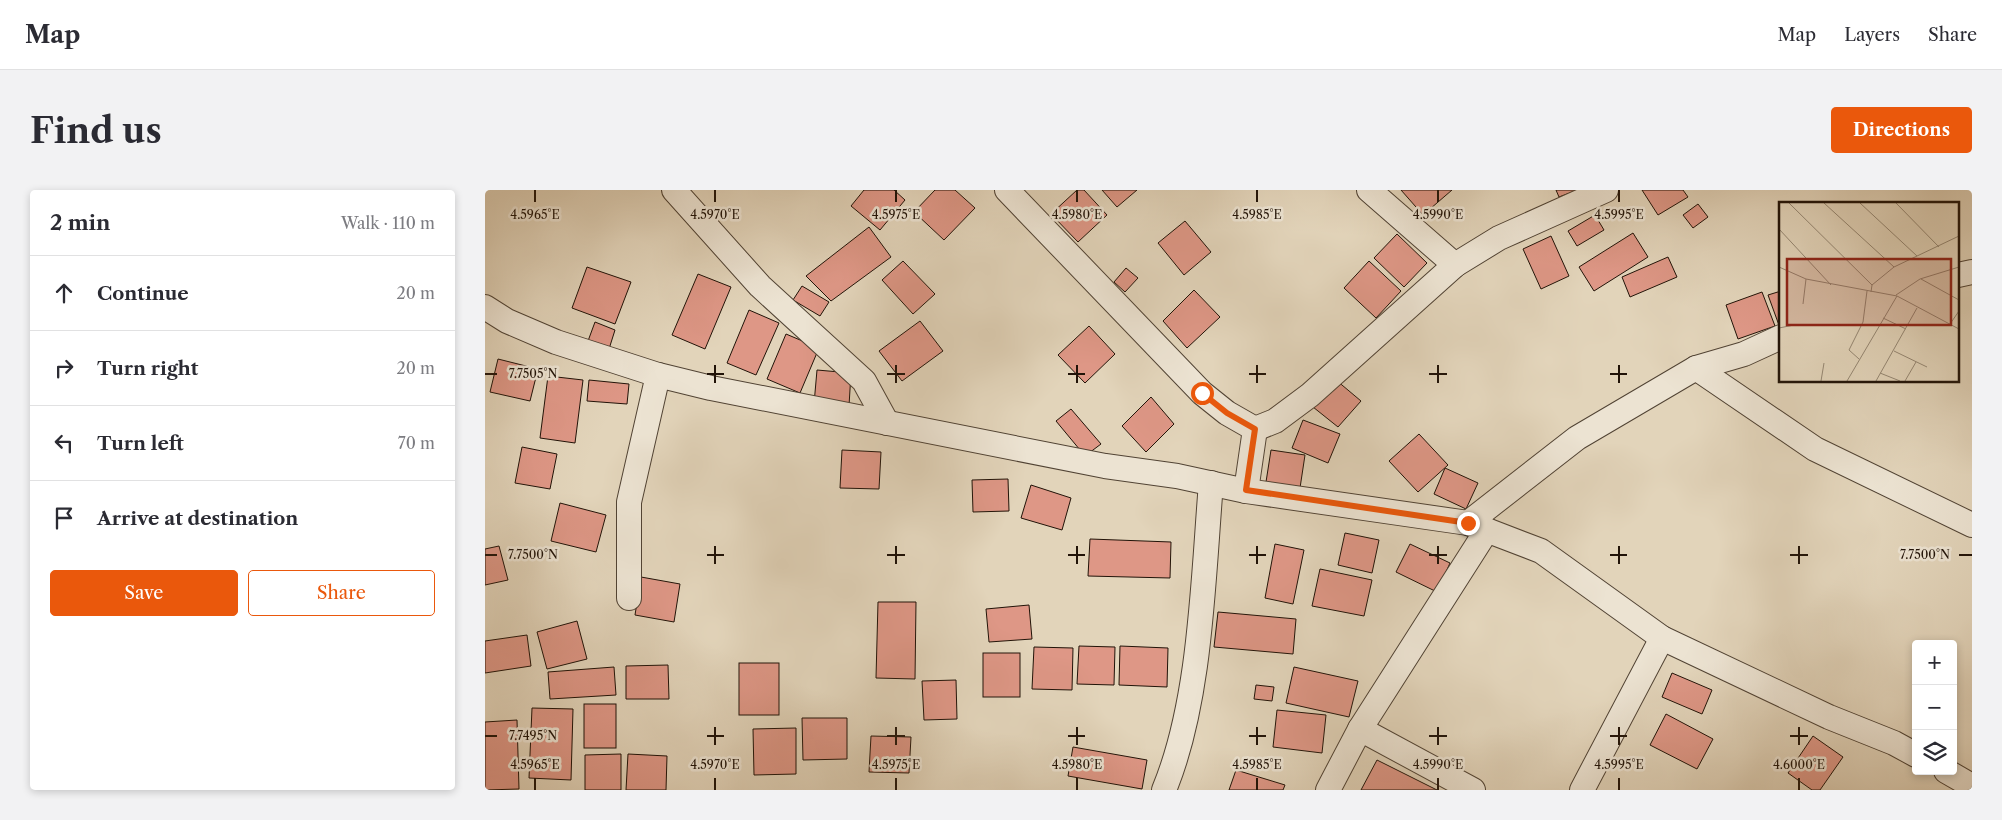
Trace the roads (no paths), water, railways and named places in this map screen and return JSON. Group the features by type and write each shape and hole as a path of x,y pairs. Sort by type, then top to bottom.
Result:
{"street":[{"path":"674,190 759,286 863,381 887,423"},
{"path":"1007,190 1202,393 1227,413 1255,429"},
{"path":"1369,190 1455,265"},
{"path":"1255,429 1275,421 1310,394 1455,265 1499,238 1606,190"},
{"path":"1959,275 1972,272"},
{"path":"485,307 507,321 557,342 658,375 1105,466 1478,526 1541,551 1662,638 1829,717 1912,752"},
{"path":"1328,790 1359,729 1478,526 1577,438 1696,368 1744,354 1779,338"},
{"path":"1696,368 1815,449 1972,525"},
{"path":"629,598 629,502 658,375"},
{"path":"1246,490 1255,429"},
{"path":"1164,790 1176,760 1195,667 1211,483"},
{"path":"1582,790 1662,638"},
{"path":"1359,729 1473,790"},
{"path":"1956,775 1970,781"}]}
